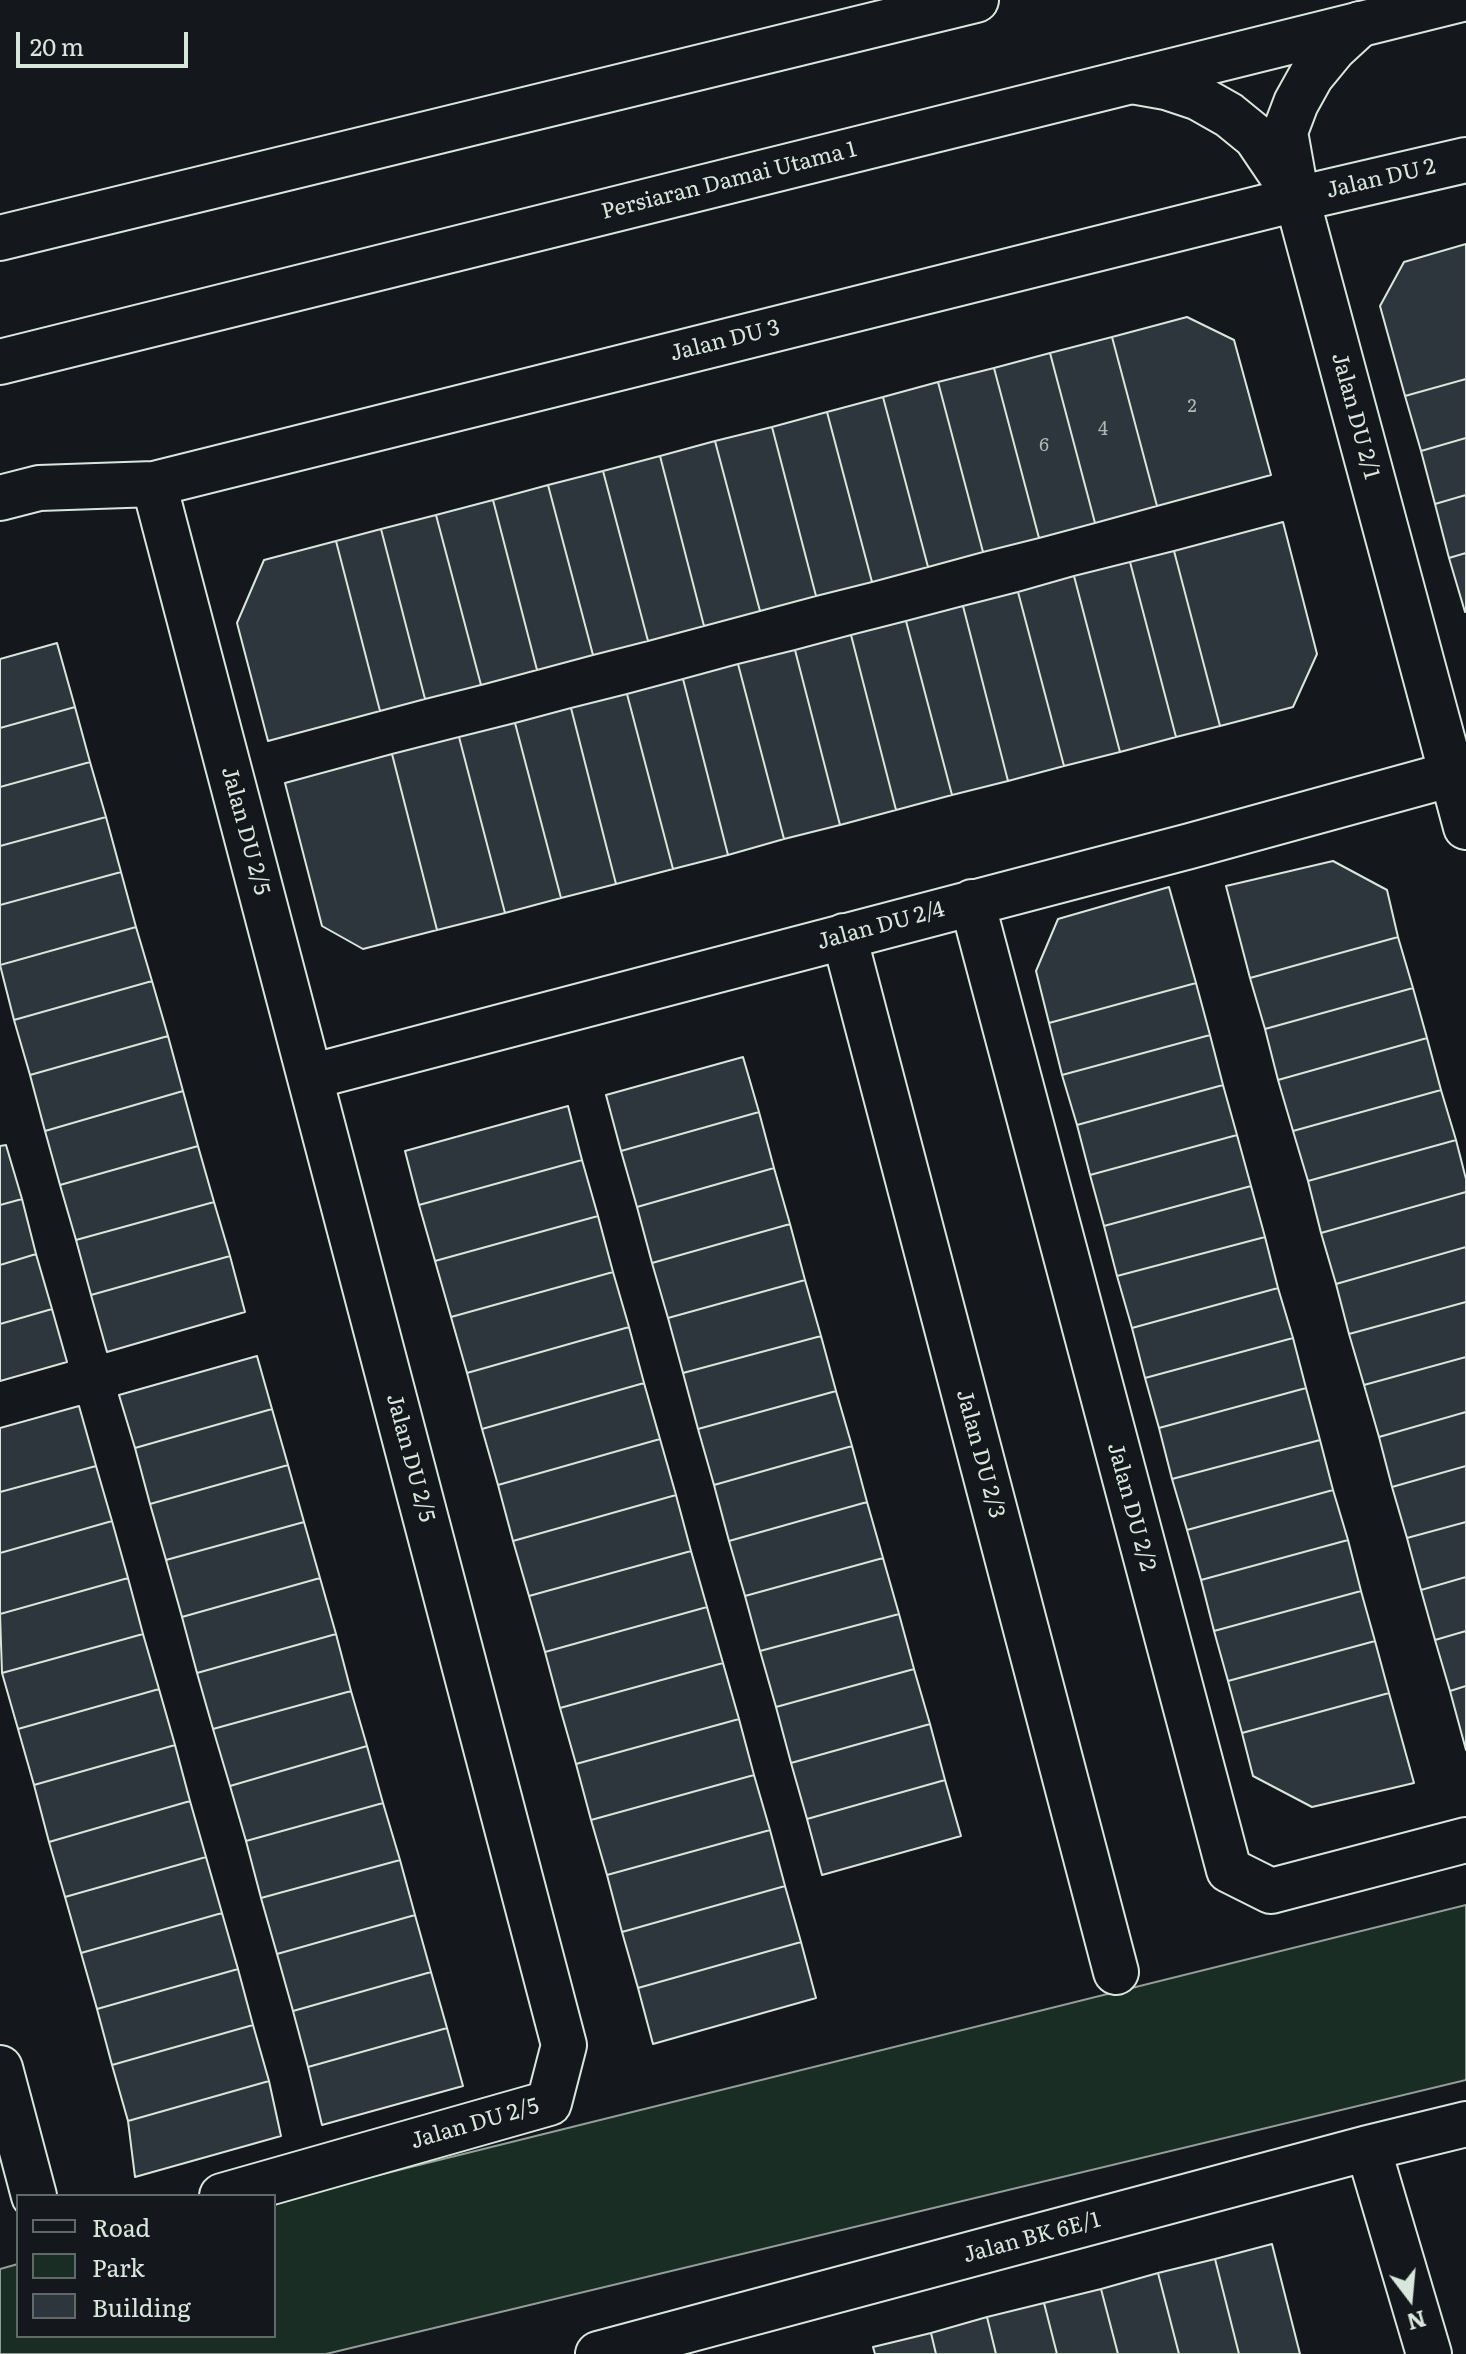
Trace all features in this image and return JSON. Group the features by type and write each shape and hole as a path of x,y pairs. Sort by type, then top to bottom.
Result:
{"street":[{"path":"0,238 976,0"},
{"name":"Persiaran Damai Utama 1","path":"0,362 1458,0"},
{"name":"Jalan DU 2/1","path":"1360,24 1334,48 1311,76 1285,132 1297,199 1466,827"},
{"path":"1132,81 1166,87 1199,98 1229,115 1256,137 1297,199"},
{"name":"Jalan DU 2","path":"1297,199 1466,160"},
{"name":"Jalan DU 3","path":"0,498 39,488 154,484 1297,199"},
{"name":"Jalan DU 2/5","path":"154,484 564,2045 549,2103 229,2194"},
{"name":"Jalan DU 2/4","path":"310,1077 1452,774"},
{"name":"Jalan DU 2/2","path":"972,902 1229,1870 1271,1891 1466,1840"},
{"name":"Jalan DU 2/3","path":"844,936 1116,1972"},
{"path":"0,2068 33,2194"},
{"name":"Jalan BK 6E/1","path":"598,2354 1466,2124"},
{"path":"1368,2148 1429,2354"}],"green space":[{"path":"1466,1905 1466,2080 326,2354 0,2354 0,2269 16,2265 16,2338 276,2338 276,2201"}],"building":[{"path":"1466,244 1466,379 1405,396 1380,306 1404,262"},
{"path":"1187,317 1234,340 1271,475 1157,506 1112,337"},
{"path":"1112,337 1157,506 1095,523 1050,353"},
{"path":"1050,353 1095,523 1039,538 994,368"},
{"path":"994,368 1039,538 983,552 938,382"},
{"path":"1466,379 1466,438 1421,451 1405,396"},
{"path":"938,382 983,552 928,567 883,397"},
{"path":"883,397 928,567 872,582 827,412"},
{"path":"827,412 872,582 816,596 772,427"},
{"path":"772,427 816,596 760,611 715,441"},
{"path":"1466,438 1466,495 1435,504 1421,451"},
{"path":"715,441 760,611 704,626 660,456"},
{"path":"660,456 704,626 648,641 603,471"},
{"path":"603,471 648,641 593,655 548,485"},
{"path":"548,485 593,655 537,670 493,500"},
{"path":"1466,495 1466,553 1449,558 1435,504"},
{"path":"493,500 537,670 481,685 436,515"},
{"path":"436,515 481,685 425,699 381,529"},
{"path":"1283,522 1317,654 1293,707 1220,726 1174,551"},
{"path":"381,529 425,699 380,711 336,541"},
{"path":"336,541 380,711 268,741 237,623 264,560"},
{"path":"1174,551 1220,726 1176,737 1130,562"},
{"path":"1466,553 1466,611 1465,612 1449,558"},
{"path":"1130,562 1176,737 1120,752 1074,576"},
{"path":"1074,576 1120,752 1064,766 1018,592"},
{"path":"1018,592 1064,766 1008,781 963,606"},
{"path":"963,606 1008,781 952,795 906,621"},
{"path":"906,621 952,795 896,810 851,635"},
{"path":"851,635 896,810 840,825 795,650"},
{"path":"57,643 75,707 0,728 0,659"},
{"path":"795,650 840,825 784,839 738,664"},
{"path":"738,664 784,839 728,855 683,679"},
{"path":"683,679 728,855 673,869 627,694"},
{"path":"627,694 673,869 616,884 571,708"},
{"path":"75,707 90,762 0,787 0,728"},
{"path":"571,708 616,884 561,898 515,723"},
{"path":"515,723 561,898 505,913 459,737"},
{"path":"459,737 505,913 437,930 392,754"},
{"path":"392,754 437,930 363,949 322,926 285,783"},
{"path":"90,762 106,817 0,846 0,787"},
{"path":"106,817 121,872 0,905 0,846"},
{"path":"1333,861 1387,890 1398,937 1250,978 1226,886"},
{"path":"121,872 136,927 0,965 0,905"},
{"path":"1169,887 1196,983 1049,1023 1036,971 1058,919"},
{"path":"136,927 152,981 14,1020 0,965"},
{"path":"1398,937 1413,988 1265,1029 1250,978"},
{"path":"152,981 168,1036 30,1075 14,1020"},
{"path":"1196,983 1210,1035 1062,1075 1049,1023"},
{"path":"1413,988 1427,1038 1278,1080 1265,1029"},
{"path":"1210,1035 1223,1085 1077,1125 1062,1075"},
{"path":"168,1036 183,1091 45,1131 30,1075"},
{"path":"1427,1038 1441,1090 1293,1131 1278,1080"},
{"path":"743,1057 759,1112 621,1151 606,1095"},
{"path":"1223,1085 1237,1135 1090,1175 1077,1125"},
{"path":"1441,1090 1456,1140 1308,1181 1293,1131"},
{"path":"183,1091 198,1146 60,1185 45,1131"},
{"path":"568,1106 582,1160 419,1205 405,1151"},
{"path":"759,1112 774,1168 637,1207 621,1151"},
{"path":"1237,1135 1251,1186 1104,1226 1090,1175"},
{"path":"1456,1140 1466,1179 1466,1192 1321,1233 1308,1181"},
{"path":"6,1145 22,1199 0,1205 0,1146"},
{"path":"198,1146 214,1202 76,1240 60,1185"},
{"path":"582,1160 598,1216 435,1261 419,1205"},
{"path":"774,1168 790,1224 652,1263 637,1207"},
{"path":"1251,1186 1265,1237 1117,1276 1104,1226"},
{"path":"1466,1192 1466,1247 1336,1284 1321,1233"},
{"path":"22,1199 36,1254 0,1265 0,1205"},
{"path":"214,1202 230,1256 91,1295 76,1240"},
{"path":"598,1216 613,1272 451,1317 435,1261"},
{"path":"790,1224 805,1280 668,1318 652,1263"},
{"path":"1265,1237 1278,1288 1132,1328 1117,1276"},
{"path":"1466,1247 1466,1302 1349,1334 1336,1284"},
{"path":"36,1254 52,1309 0,1324 0,1265"},
{"path":"230,1256 245,1312 107,1352 91,1295"},
{"path":"613,1272 629,1327 467,1373 451,1317"},
{"path":"805,1280 821,1336 683,1373 668,1318"},
{"path":"1278,1288 1293,1338 1145,1378 1132,1328"},
{"path":"1466,1302 1466,1357 1364,1385 1349,1334"},
{"path":"52,1309 67,1362 0,1381 0,1324"},
{"path":"629,1327 644,1383 482,1429 467,1373"},
{"path":"821,1336 836,1391 698,1429 683,1373"},
{"path":"1293,1338 1306,1388 1159,1428 1145,1378"},
{"path":"257,1356 272,1409 135,1448 119,1395"},
{"path":"1466,1357 1466,1412 1379,1437 1364,1385"},
{"path":"644,1383 660,1439 498,1485 482,1429"},
{"path":"1306,1388 1320,1440 1172,1479 1159,1428"},
{"path":"836,1391 852,1446 714,1485 698,1429"},
{"path":"79,1406 96,1466 0,1492 0,1428"},
{"path":"272,1409 288,1465 150,1504 135,1448"},
{"path":"1466,1412 1466,1466 1392,1487 1379,1437"},
{"path":"660,1439 676,1495 513,1541 498,1485"},
{"path":"1320,1440 1333,1490 1187,1530 1172,1479"},
{"path":"852,1446 867,1502 729,1541 714,1485"},
{"path":"288,1465 304,1522 166,1560 150,1504"},
{"path":"96,1466 112,1521 0,1553 0,1492"},
{"path":"1466,1466 1466,1522 1407,1538 1392,1487"},
{"path":"1333,1490 1348,1540 1201,1580 1187,1530"},
{"path":"676,1495 691,1551 529,1596 513,1541"},
{"path":"867,1502 883,1558 745,1596 729,1541"},
{"path":"112,1521 128,1578 0,1614 0,1553"},
{"path":"304,1522 320,1578 182,1617 166,1560"},
{"path":"1466,1522 1466,1577 1421,1590 1407,1538"},
{"path":"1348,1540 1361,1591 1214,1631 1201,1580"},
{"path":"691,1551 707,1607 545,1652 529,1596"},
{"path":"883,1558 899,1614 760,1651 745,1596"},
{"path":"1466,1577 1466,1631 1435,1640 1421,1590"},
{"path":"128,1578 143,1634 2,1673 0,1614"},
{"path":"320,1578 336,1634 197,1673 182,1617"},
{"path":"1361,1591 1375,1641 1228,1681 1214,1631"},
{"path":"707,1607 723,1663 560,1708 545,1652"},
{"path":"899,1614 914,1669 776,1707 760,1651"},
{"path":"1466,1631 1466,1686 1450,1691 1435,1640"},
{"path":"143,1634 159,1689 18,1729 2,1673"},
{"path":"336,1634 351,1691 213,1729 197,1673"},
{"path":"1375,1641 1389,1693 1242,1733 1228,1681"},
{"path":"723,1663 739,1719 576,1764 560,1708"},
{"path":"914,1669 930,1724 791,1763 776,1707"},
{"path":"1466,1686 1466,1750 1450,1691"},
{"path":"159,1689 175,1745 34,1785 18,1729"},
{"path":"351,1691 367,1746 230,1786 213,1729"},
{"path":"1389,1693 1414,1783 1312,1807 1253,1776 1242,1733"},
{"path":"739,1719 754,1775 591,1820 576,1764"},
{"path":"930,1724 945,1780 807,1819 791,1763"},
{"path":"175,1745 190,1801 49,1842 34,1785"},
{"path":"367,1746 383,1803 246,1841 230,1786"},
{"path":"754,1775 770,1830 607,1875 591,1820"},
{"path":"945,1780 961,1836 822,1875 807,1819"},
{"path":"190,1801 206,1857 65,1897 49,1842"},
{"path":"383,1803 400,1860 261,1898 246,1841"},
{"path":"770,1830 785,1886 622,1932 607,1875"},
{"path":"206,1857 222,1913 81,1953 65,1897"},
{"path":"400,1860 415,1915 277,1954 261,1898"},
{"path":"785,1886 801,1942 638,1988 622,1932"},
{"path":"222,1913 238,1969 97,2009 81,1953"},
{"path":"415,1915 431,1972 293,2011 277,1954"},
{"path":"801,1942 816,1998 653,2044 638,1988"},
{"path":"238,1969 253,2025 112,2065 97,2009"},
{"path":"431,1972 447,2028 308,2067 293,2011"},
{"path":"253,2025 269,2081 128,2121 112,2065"},
{"path":"447,2028 463,2086 322,2125 308,2067"},
{"path":"269,2081 281,2136 135,2177 128,2121"},
{"path":"1272,2244 1300,2354 1239,2354 1215,2259"},
{"path":"1215,2259 1239,2354 1179,2354 1158,2273"},
{"path":"1158,2273 1179,2354 1118,2354 1101,2289"},
{"path":"1101,2289 1118,2354 1057,2354 1044,2303"},
{"path":"1044,2303 1057,2354 996,2354 987,2317"},
{"path":"987,2317 996,2354 936,2354 931,2333"},
{"path":"931,2333 936,2354 875,2354 873,2347"}]}
